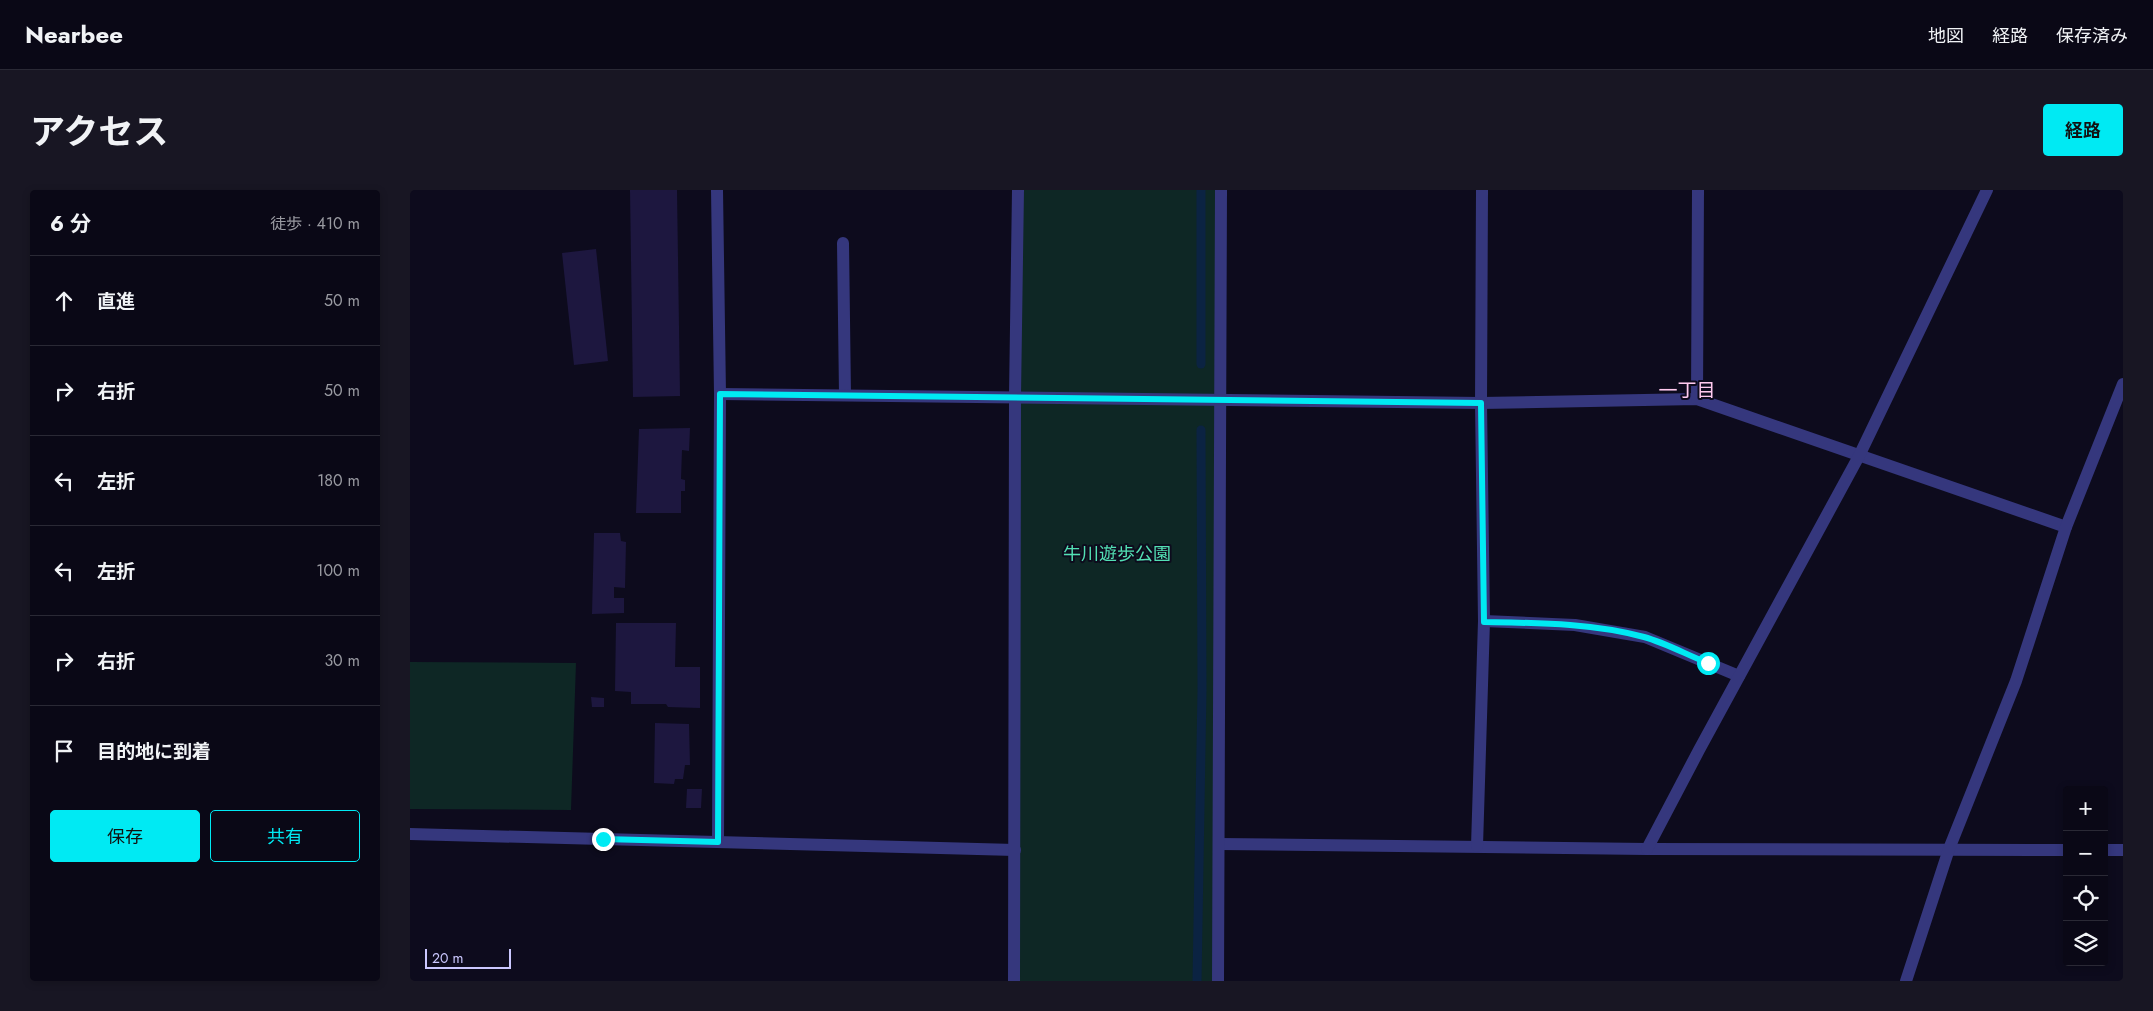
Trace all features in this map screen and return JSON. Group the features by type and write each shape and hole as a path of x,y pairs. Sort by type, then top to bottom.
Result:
{"street":[{"path":"717,190 720,394 718,842"},
{"path":"1014,981 1015,396 1018,190"},
{"path":"1218,981 1221,190"},
{"path":"1477,846 1484,622 1481,403 1482,190"},
{"path":"1697,400 1698,190"},
{"path":"1648,849 1739,676 1859,456 1987,190"},
{"path":"843,244 845,395"},
{"path":"1906,981 1950,849 2016,681 2066,527 2123,384"},
{"path":"720,394 1481,403 1697,400 2066,527"},
{"path":"1484,622 1575,625 1645,637 1739,676"},
{"path":"410,834 1015,850"},
{"path":"1219,844 1648,849 2063,850"},
{"path":"2108,850 2123,850"}],"green space":[{"name":"牛川遊歩公園","path":"1018,190 1221,190 1217,981 1014,981"},
{"path":"410,662 576,663 571,810 410,809"}],"building":[{"path":"630,190 677,190 680,396 633,397"},
{"path":"596,249 608,361 574,365 562,253"},
{"path":"690,428 689,451 682,450 681,479 685,480 685,491 681,491 681,513 636,513 639,429"},
{"path":"594,533 620,533 621,541 626,542 625,588 614,587 614,598 624,598 624,613 592,614"},
{"path":"616,623 676,623 675,667 700,667 700,708 668,707 666,704 631,704 631,692 615,691"},
{"path":"591,697 604,698 604,707 592,707"},
{"path":"655,723 689,724 690,765 685,765 683,779 675,779 674,784 654,783"},
{"path":"687,789 702,789 701,808 686,808"}],"waterway":[{"path":"1201,190 1201,364"},
{"path":"1197,981 1202,690 1201,430"}],"district":[{"name":"一丁目","path":"1687,390"}],"route":[{"path":"603,839 718,842 720,394 1481,403 1484,622 1575,625 1645,637 1708,663"}]}
